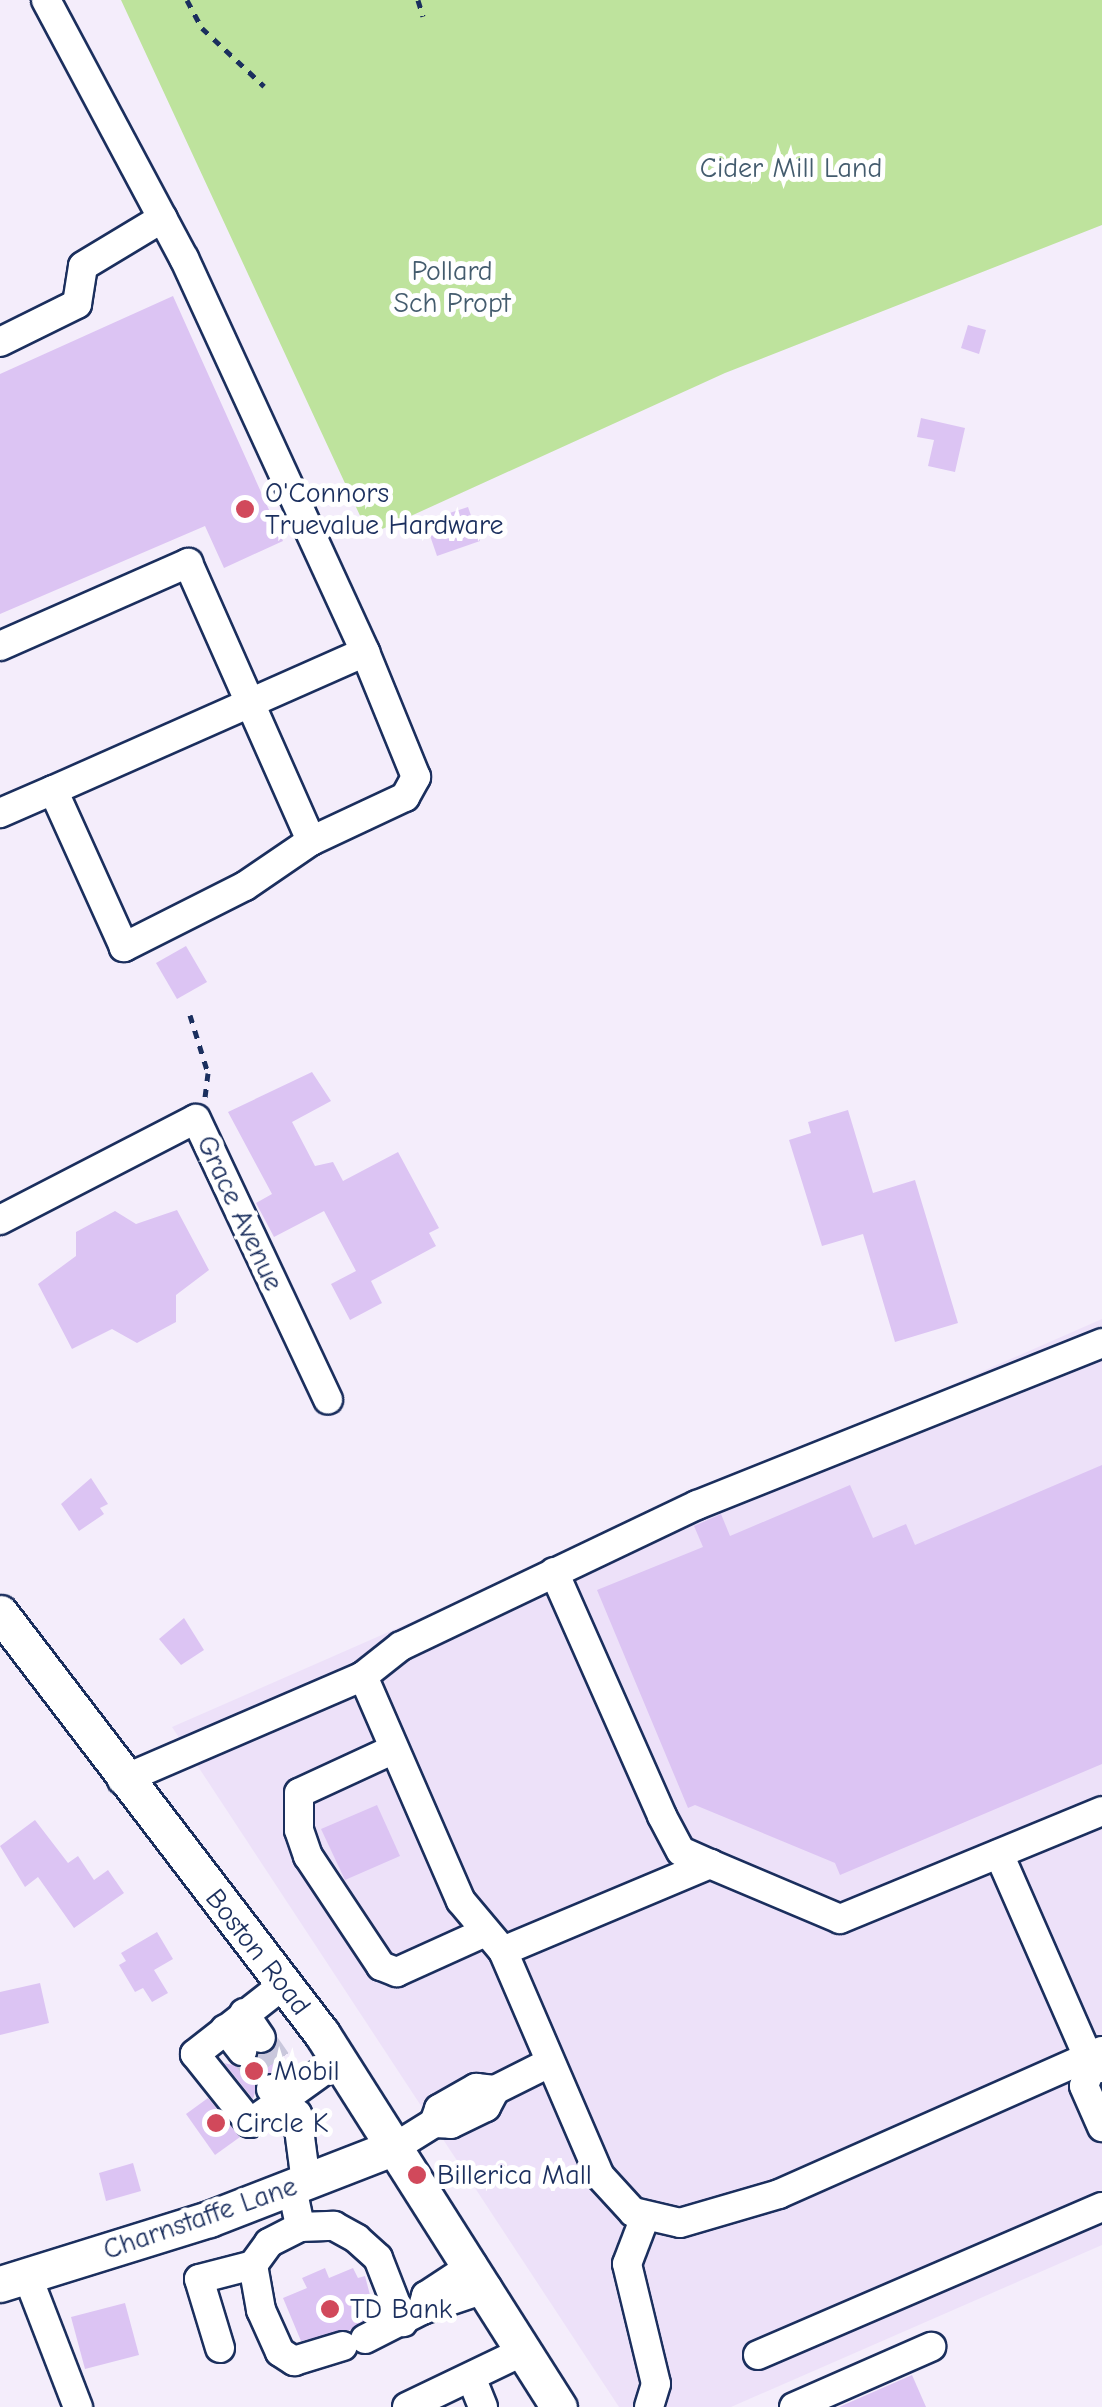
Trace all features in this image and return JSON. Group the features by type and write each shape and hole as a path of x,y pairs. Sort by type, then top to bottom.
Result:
{"main road":[{"name":"Boston Road","path":"0,1613 122,1780 340,2059 560,2407"},
{"name":"Charnstaffe Lane","path":"13,2279 299,2184 398,2146"}],"street":[{"path":"46,0 163,218 365,652 416,777 406,797 311,841 246,886 124,947 53,790"},
{"path":"0,342 77,304 82,266 163,218"},
{"path":"0,646 188,563 311,841"},
{"path":"1,809 53,790 365,652"},
{"name":"Grace Avenue","path":"0,1220 196,1119 328,1399"},
{"path":"122,1780 363,1676 401,1646 697,1505 1102,1343"},
{"path":"554,1572 681,1852 840,1919 1102,1811"},
{"path":"363,1676 461,1901 494,1941 600,2176 644,2217 680,2223 779,2194 1096,2061"},
{"path":"392,1750 299,1793 299,1830 308,1856 381,1966 397,1972 710,1864"},
{"path":"1000,1854 1096,2061"},
{"path":"283,1984 243,2033 195,2054 250,2123 284,2089 340,2059"},
{"path":"1096,2061 1084,2086 1101,2123"},
{"path":"398,2146 434,2124 438,2109 476,2088 496,2090 549,2064"},
{"path":"284,2089 298,2114 300,2227"},
{"path":"758,2355 1102,2207"},
{"path":"644,2217 628,2264 656,2384 648,2407"},
{"path":"220,2348 199,2279 253,2265 270,2243 300,2227 334,2226 357,2239 378,2258 412,2316"},
{"path":"253,2265 261,2310 280,2352 294,2360 354,2342 412,2316 426,2296 480,2277"},
{"path":"13,2279 78,2407"},
{"path":"794,2407 931,2348"},
{"path":"407,2407 526,2350"},
{"path":"471,2377 483,2407"}],"path":[{"path":"187,0 202,28 264,86"},
{"path":"418,0 423,16"},
{"path":"190,1016 209,1087 196,1119"}],"shaded area":[{"name":"Billerica Mall","path":"1102,1319 1102,2245 731,2407 619,2407 172,1727"}],"green space":[{"path":"121,0 1102,0 1102,225 725,373 369,535"}],"building":[{"path":"173,296 283,541 224,568 205,526 0,614 0,374"},
{"path":"968,325 986,330 979,354 961,348"},
{"path":"921,418 965,428 955,472 928,466 934,440 917,437"},
{"path":"468,507 480,541 437,556 425,521"},
{"path":"186,946 207,982 177,999 156,963"},
{"path":"312,1072 331,1101 292,1122 315,1166 333,1162 343,1181 398,1152 439,1228 429,1233 436,1246 371,1281 382,1303 350,1320 331,1284 356,1271 324,1211 274,1237 256,1203 272,1194 228,1112"},
{"path":"848,1110 873,1193 915,1180 958,1323 895,1342 863,1234 822,1246 789,1140 811,1133 808,1122"},
{"path":"177,1210 209,1270 176,1295 176,1322 137,1343 112,1329 72,1349 38,1284 76,1256 76,1232 115,1211 136,1224"},
{"path":"1102,1465 1102,1764 840,1875 835,1863 695,1805 688,1808 597,1590 703,1547 694,1526 721,1514 730,1536 850,1485 873,1538 906,1524 915,1545"},
{"path":"91,1478 108,1504 100,1508 104,1514 79,1531 61,1504"},
{"path":"184,1618 204,1650 181,1665 159,1639"},
{"path":"377,1805 400,1856 345,1880 321,1829"},
{"path":"35,1820 68,1863 78,1856 94,1880 108,1870 124,1893 74,1928 38,1877 25,1887 0,1846"},
{"path":"157,1932 173,1959 154,1970 168,1993 152,2002 143,1988 135,1992 119,1965 126,1961 121,1953"},
{"path":"40,1983 49,2023 0,2035 0,1992"},
{"path":"275,2048 292,2072 260,2075 253,2099 224,2063 245,2068"},
{"name":"Circle K","path":"208,2098 240,2137 215,2155 186,2114"},
{"path":"133,2163 141,2191 106,2201 99,2173"},
{"name":"TD Bank","path":"325,2268 329,2278 353,2268 358,2278 365,2276 375,2314 350,2330 301,2341 283,2298 307,2288 302,2278"},
{"path":"125,2303 139,2355 85,2369 71,2317"},
{"path":"912,2375 926,2407 839,2407"}],"tunnel":[{"path":"261,2038 288,2077"},
{"path":"242,2051 271,2089"}],"place":[{"name":"O'Connors Truevalue Hardware","path":"245,509"},
{"name":"Mobil","path":"254,2071"},
{"name":"Circle K","path":"216,2123"},
{"name":"Billerica Mall","path":"417,2175"},
{"name":"TD Bank","path":"330,2309"}],"park label":[{"name":"Cider Mill Land","path":"791,168"},
{"name":"Pollard Sch Propt","path":"452,287"}]}
